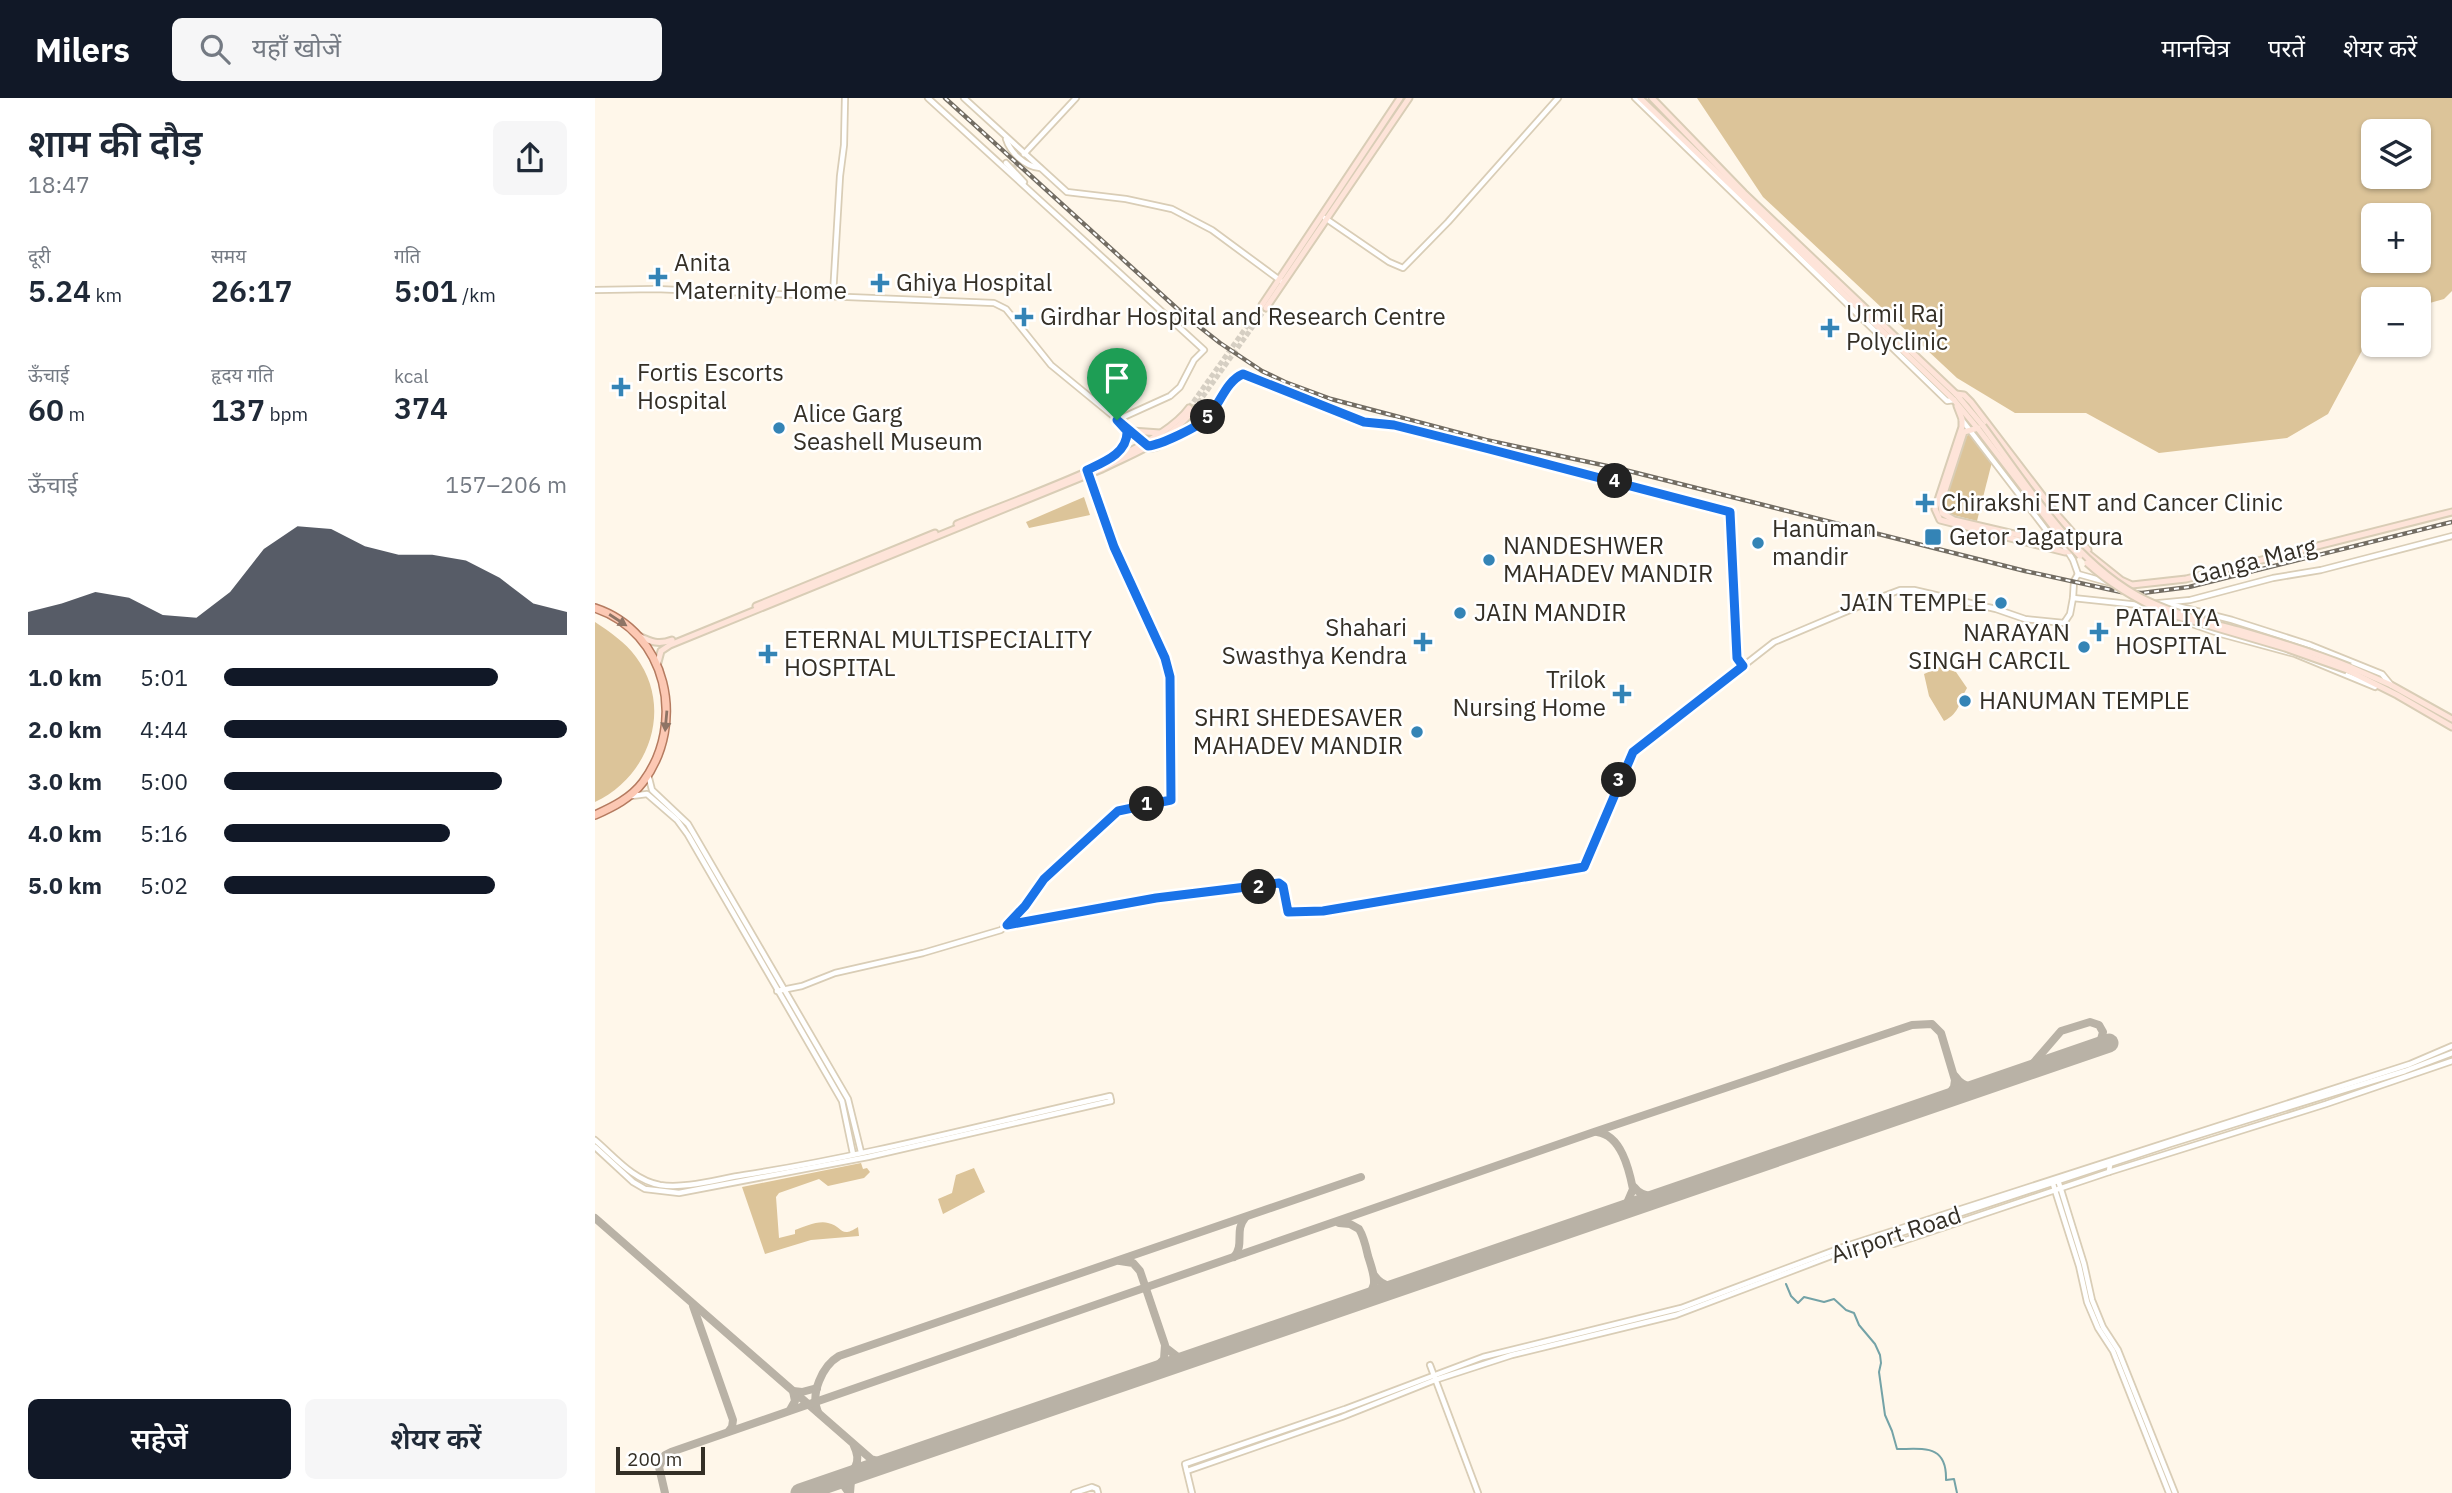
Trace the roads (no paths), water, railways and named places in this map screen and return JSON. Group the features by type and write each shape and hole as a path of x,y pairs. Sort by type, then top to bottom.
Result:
{"main road":[{"path":"1264,306 1400,98"},
{"path":"1324,218 1409,98"},
{"path":"1637,98 1955,397 2069,540 2119,584 2168,609 2302,649 2368,678 2391,685 2452,719"},
{"path":"1652,98 1741,197"},
{"path":"1955,397 1963,395 1971,402 2084,548 2132,585"},
{"path":"1955,397 1962,419 1935,509 1937,517 1940,520 2067,550 2084,548"},
{"path":"595,608 620,620 639,636 653,643 669,642 1088,472 1109,460 1145,445 1166,437 1184,422 1191,408 1145,445 1088,472 670,645 661,651 657,666"},
{"path":"1184,422 1189,429"},
{"path":"1980,428 1964,432 1941,503 1942,513 1954,520 2058,548"},
{"path":"1109,460 1125,444 1130,431 1163,433"},
{"name":"Ganga Marg","path":"2132,585 2186,579 2452,512"},
{"path":"595,815 617,804 643,782 660,752 667,719 667,700 657,666 639,636"},
{"path":"2368,678 2376,671"},
{"path":"2368,678 2452,727"}],"street":[{"path":"833,295 845,98"},
{"path":"928,98 1205,350 1194,360 1180,387 1170,396 1117,420"},
{"path":"964,98 1006,138 1022,158 1040,168 1073,194 1126,199 1172,209 1212,230 1282,282"},
{"path":"1022,158 1076,98"},
{"path":"1324,218 1389,262 1403,268 1448,222 1558,98"},
{"path":"991,155 994,154 1013,168 1025,185"},
{"path":"1741,197 1947,401 1955,397"},
{"path":"595,290 633,288 999,304 1051,365 1130,431 1147,449 1158,447 1190,432 1207,419 1231,383 1243,374 1364,422 1394,425 1728,511 1731,514 1737,658 1743,666"},
{"path":"1145,445 1157,444 1207,419"},
{"path":"1962,419 2058,548"},
{"path":"777,991 1001,930 1025,906 1044,879 1118,811 1171,800 1170,677 1165,658 1114,547 1088,472"},
{"path":"2139,605 2190,600 2452,536"},
{"path":"1007,925 1156,898 1279,883 1283,886 1288,912 1323,911 1584,867 1633,752 1774,642 1899,591 1914,590 1996,609 2025,619 2064,623 2070,614 2074,581 2078,574 2067,550"},
{"name":"Ganga Marg","path":"2078,574 2106,583 2132,585"},
{"path":"2073,598 2139,605 2221,634 2295,654 2383,688"},
{"path":"2161,602 2274,633 2376,671 2386,677 2391,685"},
{"path":"648,774 652,790 688,824 848,1099 858,1156"},
{"path":"627,797 647,794 677,820 688,835 842,1101 858,1156"},
{"name":"Airport Road","path":"1186,1468 1342,1417 1434,1377 1512,1354 1676,1315 1833,1255 2410,1064 2452,1046"},
{"name":"Airport Road","path":"2055,1180 2405,1071 2452,1053"},
{"path":"1894,1244 2452,1061"},
{"path":"595,1147 633,1182 645,1189 679,1193 858,1156 1111,1101 1110,1096 858,1156"},
{"path":"595,1140 635,1176 662,1185 761,1175"},
{"path":"2109,1172 2110,1164"},
{"path":"709,1180 710,1187"},
{"path":"2055,1180 2087,1302 2098,1328 2113,1351 2169,1493"},
{"path":"2058,1190 2084,1264 2092,1300 2103,1327 2118,1350 2175,1493"},
{"path":"1430,1365 1478,1493"},
{"path":"1192,1493 1186,1468 1434,1377"},
{"path":"1074,1493 1092,1487 1097,1489 1098,1493"}],"waterway":[{"path":"1786,1284 1791,1296 1798,1303 1804,1297 1824,1302 1834,1299 1846,1310 1854,1313 1880,1355 1879,1372 1885,1415 1897,1449 1925,1449 1938,1454 1943,1460 1946,1480 1954,1479 1957,1493"}],"tunnel":[{"path":"1014,167 1020,161"},
{"path":"1189,408 1262,305"},
{"path":"1194,409 1266,308"}],"railway":[{"path":"945,98 1182,313 1220,343 1262,371 1331,399 1486,440 1621,469 2025,571 2121,592 2142,593 2189,587 2452,522"}],"place":[{"name":"Anita Maternity Home","path":"658,277"},
{"name":"Ghiya Hospital","path":"880,283"},
{"name":"Girdhar Hospital and Research Centre","path":"1024,317"},
{"name":"Urmil Raj Polyclinic","path":"1830,328"},
{"name":"Fortis Escorts Hospital","path":"621,387"},
{"name":"Alice Garg Seashell Museum","path":"779,428"},
{"name":"Chirakshi ENT and Cancer Clinic","path":"1925,503"},
{"name":"Getor Jagatpura","path":"1933,537"},
{"name":"Hanuman mandir","path":"1758,543"},
{"name":"NANDESHWER MAHADEV MANDIR","path":"1489,560"},
{"name":"JAIN TEMPLE","path":"2001,603"},
{"name":"JAIN MANDIR","path":"1460,613"},
{"name":"PATALIYA HOSPITAL","path":"2099,632"},
{"name":"Shahari Swasthya Kendra","path":"1423,642"},
{"name":"NARAYAN SINGH CARCIL","path":"2084,647"},
{"name":"ETERNAL MULTISPECIALITY HOSPITAL","path":"768,654"},
{"name":"Trilok Nursing Home","path":"1622,694"},
{"name":"HANUMAN TEMPLE","path":"1965,701"},
{"name":"SHRI SHEDESAVER MAHADEV MANDIR","path":"1417,732"}]}
